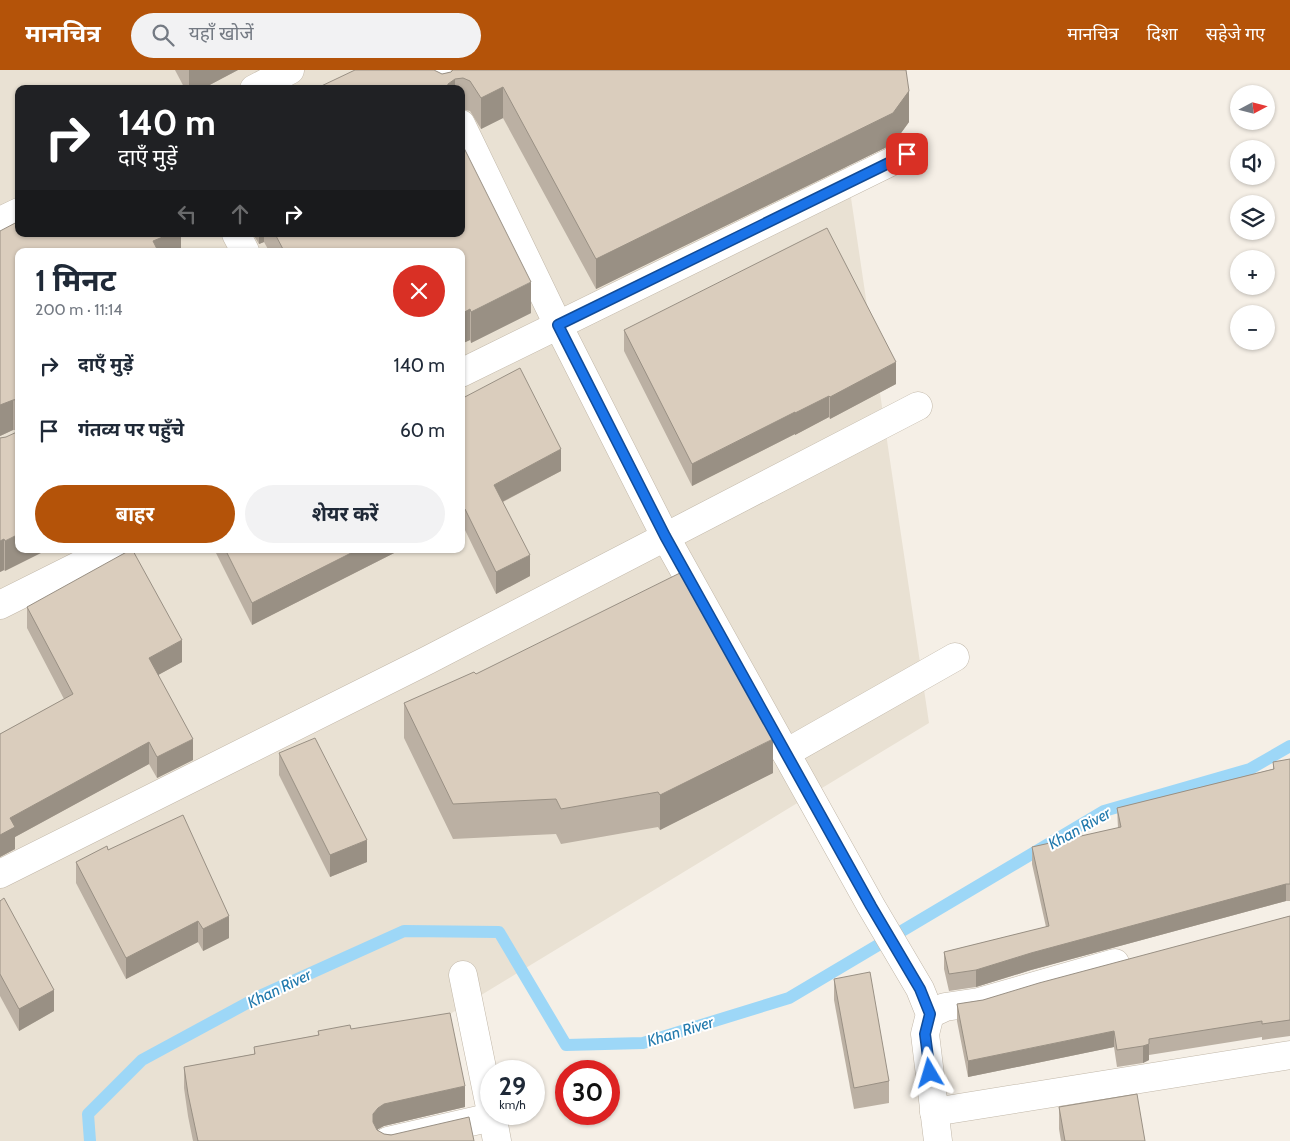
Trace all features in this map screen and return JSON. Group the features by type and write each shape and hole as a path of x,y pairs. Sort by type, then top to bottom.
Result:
{"street":[{"path":"262,85 290,70"},
{"path":"435,70 442,85"},
{"path":"465,132 558,325 665,536 871,906 920,989 930,1014 925,1034 938,1141"},
{"path":"465,371 907,154"},
{"path":"0,222 15,214"},
{"path":"0,874 428,660 918,406"},
{"path":"0,606 104,553"},
{"path":"786,753 955,657"},
{"path":"930,1014 945,1007 979,1002 1139,957"},
{"path":"462,975 480,1060"},
{"path":"934,1112 1290,1055"},
{"path":"388,1141 480,1123"}],"shaded area":[{"path":"0,70 832,70 929,723 241,1141 0,1141"}],"building":[{"path":"355,70 434,70 442,74 453,70 906,70 909,91 893,113 596,259 503,87 481,98 470,81 463,78 455,79 448,85 323,85"},
{"path":"465,150 531,282 471,312 470,309 465,312 465,248 282,248 277,237 465,237"},
{"path":"15,223 15,237 163,237 153,241 156,248 15,248 15,400 0,405 0,231"},
{"path":"827,228 896,362 830,397 795,412 692,464 624,330"},
{"path":"520,368 561,449 494,485 530,555 496,572 465,509 465,397"},
{"path":"15,433 15,536 5,541 4,539 0,541 0,438"},
{"path":"125,553 134,553 182,640 149,658 193,739 157,757 149,742 10,818 15,827 0,835 0,734 73,694 27,607"},
{"path":"227,553 351,553 252,603"},
{"path":"686,570 773,739 660,795 658,792 561,809 556,799 453,804 404,703 474,672 476,674"},
{"path":"315,738 367,840 330,855 279,753"},
{"path":"1290,759 1290,884 1031,953 976,970 949,974 944,952 1049,926 1032,847 1121,827 1117,808 1274,769 1273,762"},
{"path":"183,815 229,916 203,929 198,921 126,958 76,862 107,846 108,850"},
{"path":"4,898 54,990 19,1009 0,974 0,901"},
{"path":"1290,916 1290,1020 1262,1024 1262,1021 1149,1039 1149,1044 1117,1050 1114,1031 968,1061 957,1004 983,1000 1039,983"},
{"path":"870,972 889,1081 854,1088 834,979"},
{"path":"450,1013 465,1086 384,1104 373,1114 373,1122 377,1130 391,1135 469,1117 474,1141 198,1141 184,1067 255,1054 254,1047 319,1035 318,1031 350,1025 351,1029"},
{"path":"1137,1094 1145,1141 1065,1141 1059,1107"}],"waterway":[{"name":"Khan River","path":"90,1141 88,1114 142,1060 262,995 404,931 499,932 566,1045 643,1043 789,998 1104,811 1250,769 1290,746"}],"route":[{"path":"907,154 558,325 665,536 871,906 920,989 930,1014 925,1034 930,1073"}]}
